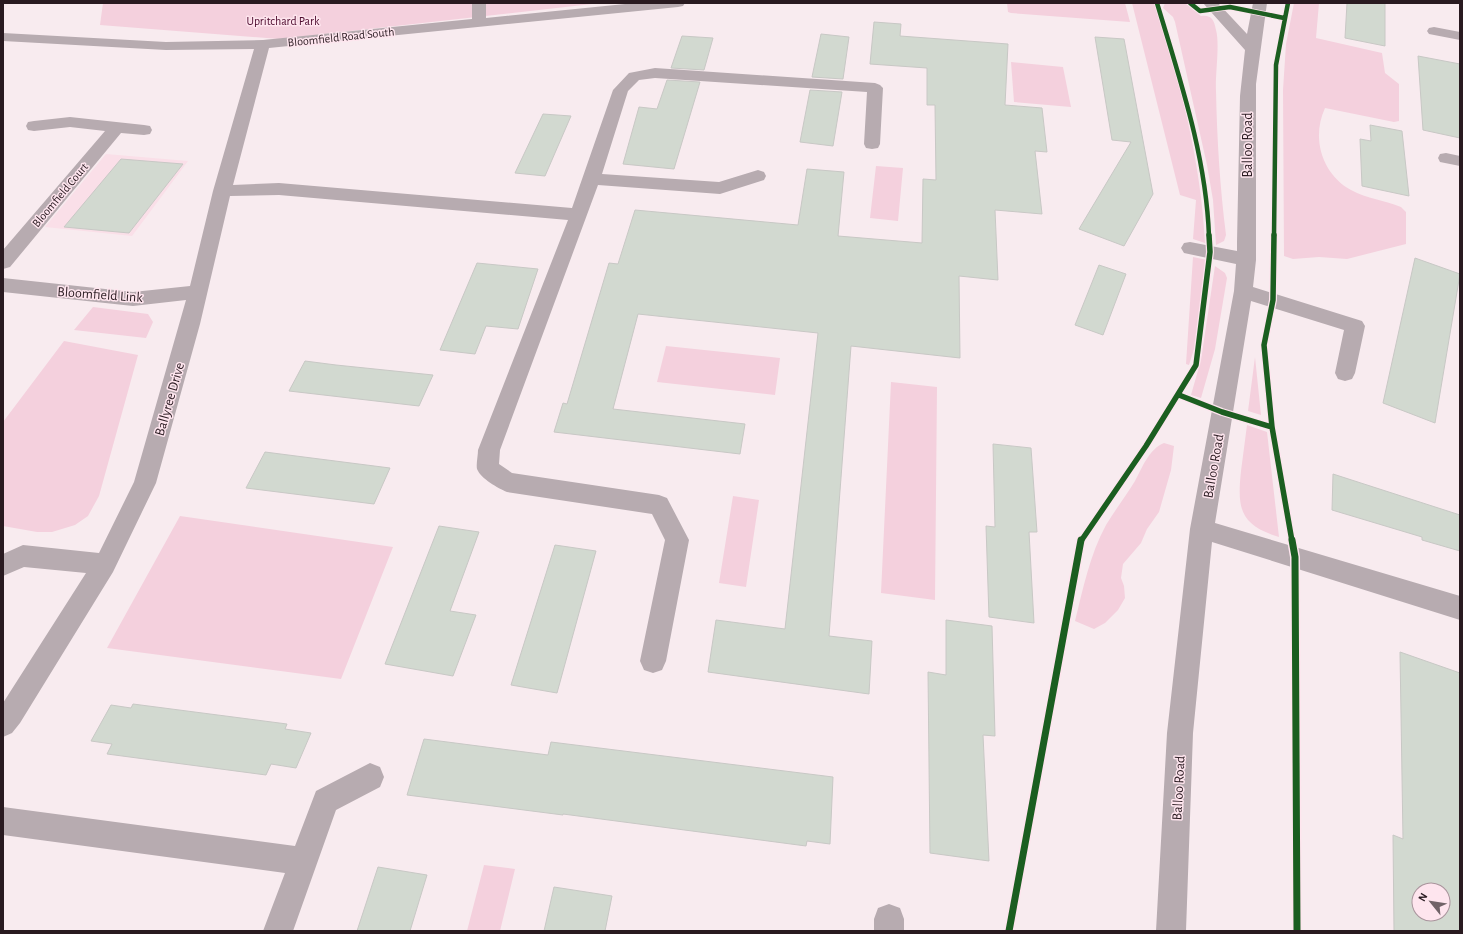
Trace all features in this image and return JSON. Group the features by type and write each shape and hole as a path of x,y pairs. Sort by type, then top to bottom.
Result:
{"street":[{"path":"479,3 479,23"},
{"name":"Bloomfield Road South","path":"3,37 166,46 263,44 678,3"},
{"path":"1210,3 1226,18 1252,49"},
{"name":"Balloo Road","path":"1171,931 1180,734 1202,529 1243,291 1246,260 1248,95 1252,49 1260,3"},
{"path":"1434,31 1460,36"},
{"name":"Ballyree Drive","path":"3,724 11,714 106,564 145,483 198,292 222,191 263,44"},
{"path":"653,661 677,540 659,505 507,482 488,468 489,450 579,215 621,90 634,76 655,73 875,88 872,144"},
{"path":"34,126 70,122 144,130"},
{"name":"Bloomfield Court","path":"3,262 117,127"},
{"path":"592,179 720,188 758,176"},
{"path":"222,191 279,189 579,215"},
{"path":"1190,248 1246,260"},
{"name":"Bloomfield Link","path":"3,285 133,299 198,292"},
{"path":"1243,291 1355,326 1345,373"},
{"path":"1202,529 1460,608"},
{"path":"3,565 22,556 106,564"},
{"path":"278,931 326,801 370,777"},
{"path":"3,821 303,861"}],"shaded area":[{"path":"106,154 188,161 132,236 45,227"}],"green space":[{"name":"Upritchard Park","path":"103,3 601,3 279,39 100,25"},
{"path":"1007,3 1125,3 1130,22 1011,13 1008,12"},
{"path":"1132,3 1155,3 1164,32 1181,92 1194,152 1203,212 1205,243 1193,239 1196,200 1180,195"},
{"path":"1165,3 1185,3 1201,16 1210,17 1216,30 1218,43 1216,84 1217,127 1220,181 1226,235 1224,241 1216,245 1213,200 1207,165 1175,22 1173,17 1163,8"},
{"path":"1294,3 1319,3 1316,38 1382,53 1385,73 1399,84 1399,121 1394,122 1325,108 1321,119 1319,143 1326,165 1341,183 1357,193 1401,207 1406,212 1406,244 1347,259 1319,257 1293,259 1284,256 1283,90 1286,44"},
{"path":"1011,62 1063,67 1071,107 1014,102"},
{"path":"876,166 903,168 898,221 870,218"},
{"path":"1193,257 1207,260 1195,346 1189,365 1186,364"},
{"path":"1215,266 1225,273 1227,278 1215,349 1201,398 1191,395 1201,360"},
{"path":"93,307 148,314 153,322 146,338 74,330"},
{"path":"64,341 138,355 99,496 88,516 75,525 52,532 37,532 3,526 3,422"},
{"path":"666,346 780,358 775,395 657,382"},
{"path":"1255,357 1261,415 1248,411"},
{"path":"891,382 937,387 935,600 881,593"},
{"path":"1247,425 1267,432 1279,537 1256,527 1244,514 1241,505 1240,484"},
{"path":"1164,443 1174,446 1171,470 1159,512 1147,529 1141,543 1123,564 1121,578 1124,586 1125,598 1118,610 1105,623 1094,629 1075,621 1088,572 1100,536 1109,519 1135,481 1146,459 1154,450"},
{"path":"733,496 759,500 746,587 719,583"},
{"path":"180,516 393,547 341,679 107,648"},
{"path":"484,865 515,869 500,931 467,931"}],"building":[{"path":"1347,3 1385,3 1385,46 1345,38"},
{"path":"874,22 901,24 900,36 1008,44 1005,105 1042,108 1047,152 1035,151 1042,214 995,210 998,280 959,276 960,358 851,346 829,636 872,641 869,694 708,672 716,620 785,629 818,333 638,314 613,409 745,424 740,454 554,432 563,403 567,404 609,263 618,264 635,210 798,225 807,169 844,172 838,236 922,243 923,179 936,180 935,105 927,105 927,68 870,64"},
{"path":"821,34 849,37 843,79 812,77"},
{"path":"682,36 713,38 704,70 671,68"},
{"path":"1095,37 1124,39 1153,194 1124,246 1079,229 1131,142 1112,140"},
{"path":"1418,56 1460,64 1460,138 1423,130"},
{"path":"667,80 700,82 674,169 623,164 639,107 657,109"},
{"path":"810,90 842,92 833,146 800,142"},
{"path":"543,114 571,116 545,176 515,173"},
{"path":"1370,125 1402,131 1409,196 1362,186 1360,139 1371,141"},
{"path":"121,159 183,164 129,233 64,227"},
{"path":"1415,258 1460,274 1435,423 1383,403"},
{"path":"477,263 538,269 518,329 486,326 475,354 440,350"},
{"path":"1099,265 1126,274 1103,335 1075,325"},
{"path":"305,361 433,375 419,406 289,391"},
{"path":"993,444 1031,448 1037,532 1029,532 1034,623 989,617 986,526 995,527"},
{"path":"265,452 390,468 374,504 246,488"},
{"path":"1333,474 1460,515 1460,551 1422,540 1422,537 1332,510"},
{"path":"439,526 479,532 450,611 476,615 453,676 385,664"},
{"path":"555,545 596,551 557,693 511,685"},
{"path":"946,620 992,626 995,736 983,735 989,861 930,853 928,672 946,675"},
{"path":"1400,652 1460,673 1460,931 1394,931 1393,835 1403,839"},
{"path":"133,704 287,724 285,729 311,733 296,768 271,764 266,775 107,754 112,744 91,741 111,705 131,708"},
{"path":"424,739 548,755 551,742 833,777 830,844 807,841 806,846 407,795"},
{"path":"378,867 427,875 410,931 357,931"},
{"path":"554,887 612,896 605,931 544,931"}],"cycle path":[{"path":"1009,931 1081,540 1146,446 1179,395 1196,365 1210,252 1208,208 1195,131 1157,3"},
{"path":"1190,3 1200,11 1230,7 1284,18"},
{"path":"1288,3 1276,65 1273,300 1264,345 1272,427 1295,557 1294,624 1297,931"},
{"path":"1179,395 1222,412 1272,427"}]}
